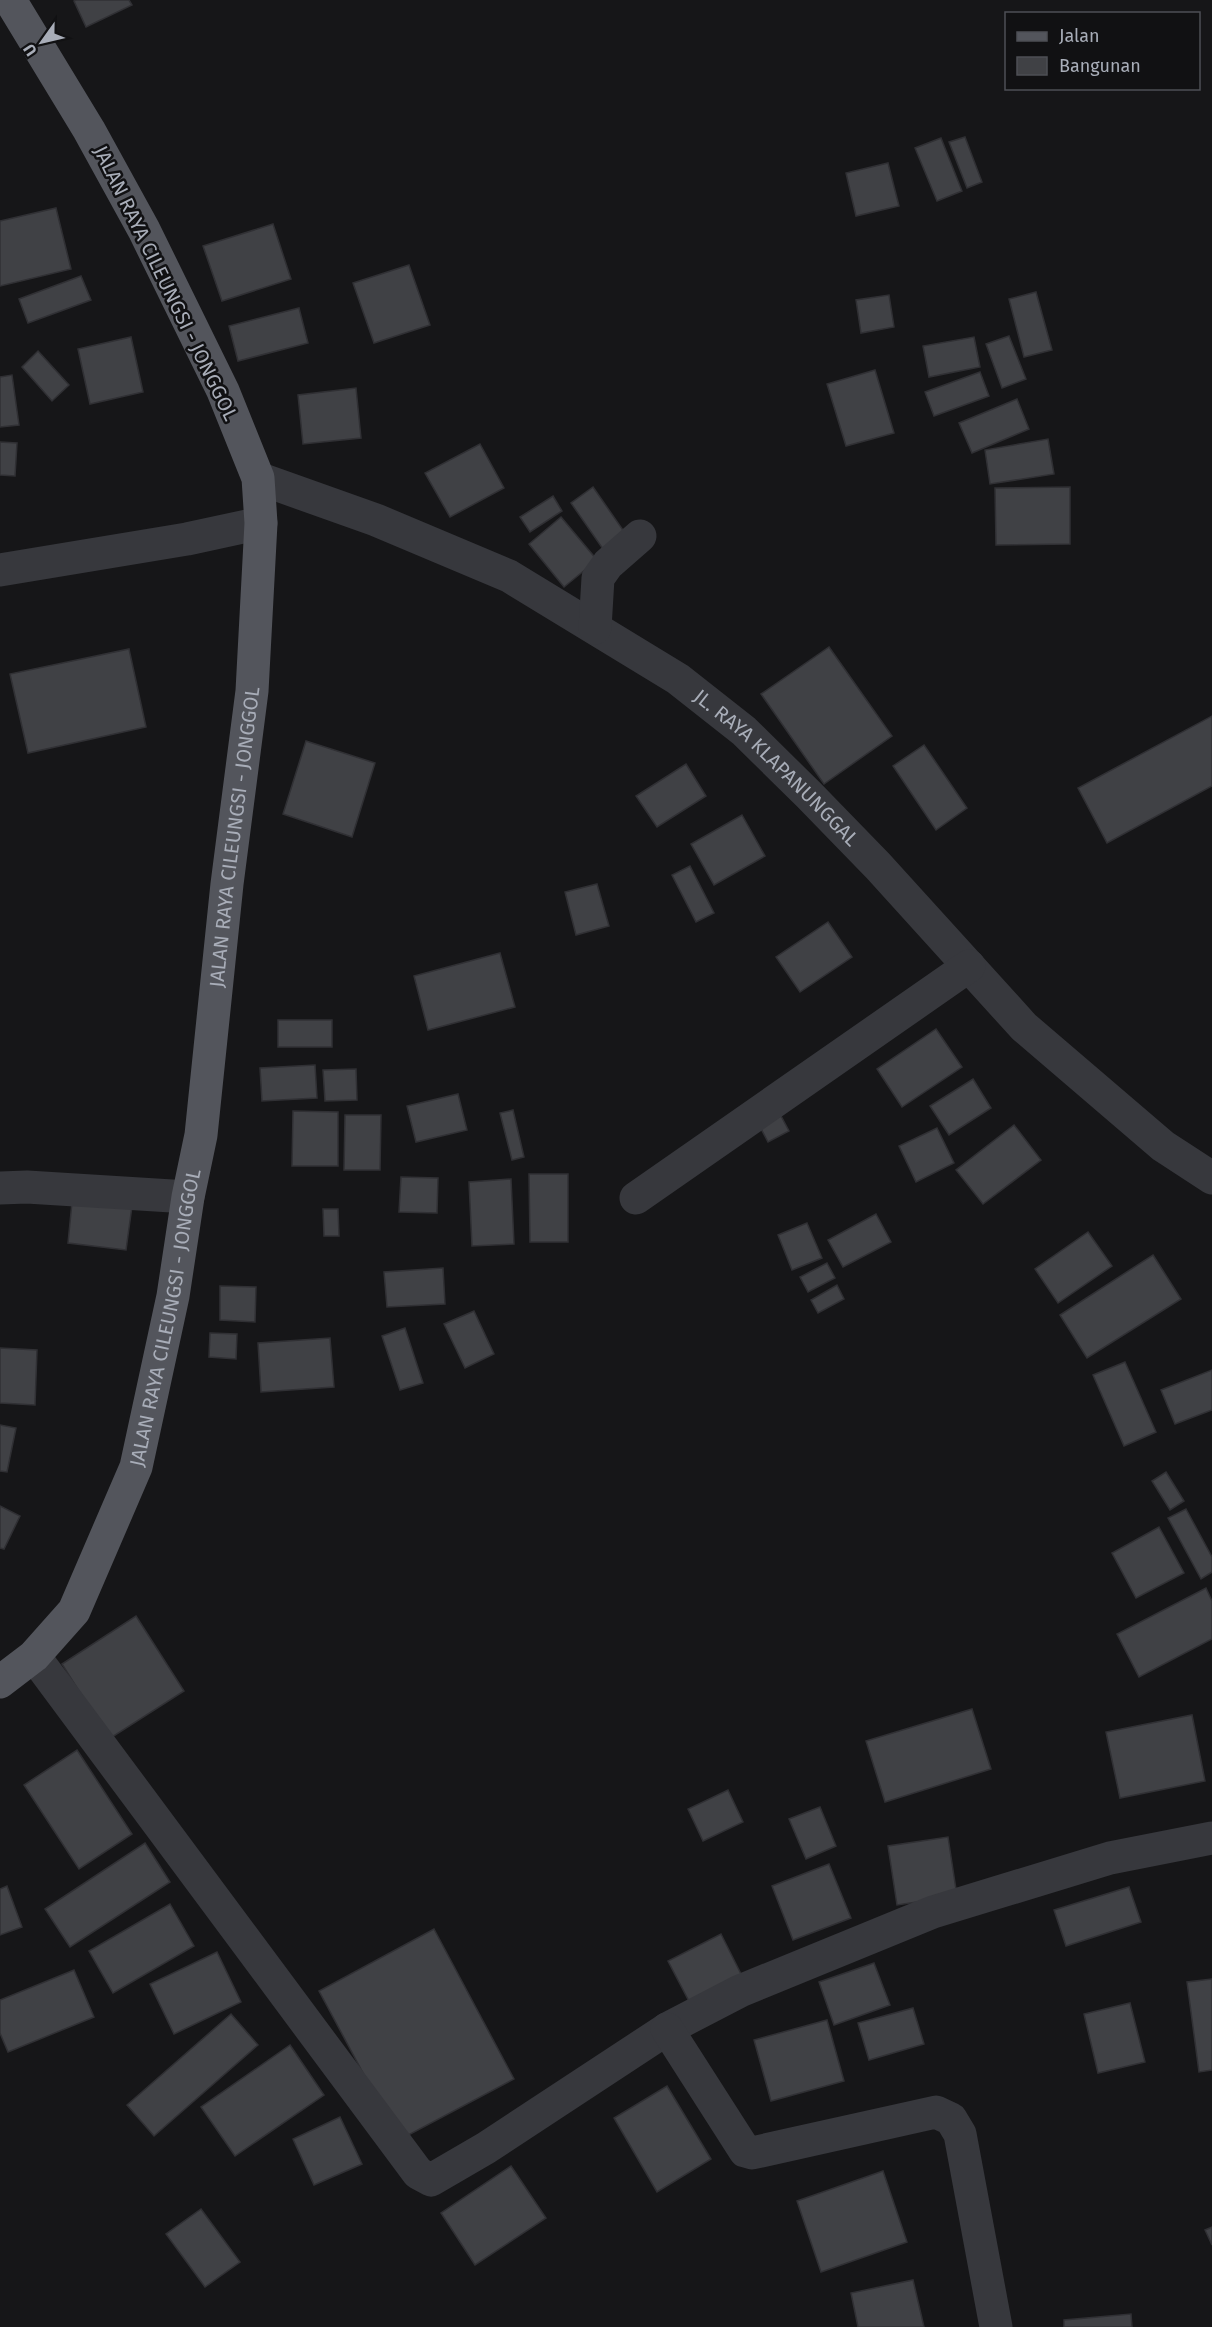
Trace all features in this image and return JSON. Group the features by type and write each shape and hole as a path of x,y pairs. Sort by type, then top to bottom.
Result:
{"main road":[{"name":"JALAN RAYA CILEUNGSI - JONGGOL","path":"0,1682 34,1656 74,1611 136,1467 173,1296 201,1135 227,884 252,691 261,523 258,478 223,391 144,230 89,130 10,0"}],"street":[{"name":"JL. RAYA KLAPANUNGGAL","path":"258,478 375,520 509,576 678,679 744,731 878,866 1024,1027 1163,1146 1212,1178"},
{"path":"0,570 187,539 261,523"},
{"path":"595,628 598,578 608,564 640,536"},
{"path":"636,1198 969,966"},
{"path":"0,1188 27,1187 189,1197"},
{"path":"34,1656 331,2058 421,2176 431,2180 436,2179 667,2030 740,1991 933,1912 1110,1858 1212,1838"},
{"path":"667,2030 746,2151 752,2153 936,2112 951,2119 960,2134 996,2327"}],"building":[{"path":"129,0 132,5 86,27 74,1"},
{"path":"965,137 982,182 967,188 949,142"},
{"path":"941,138 962,191 937,201 915,148"},
{"path":"888,163 899,206 856,216 846,173"},
{"path":"56,208 71,269 0,286 0,221"},
{"path":"273,224 291,279 222,301 203,246"},
{"path":"409,265 430,325 374,343 353,283"},
{"path":"81,276 91,300 28,323 19,299"},
{"path":"1036,292 1052,350 1024,357 1009,299"},
{"path":"889,295 894,327 861,333 856,300"},
{"path":"299,308 308,343 238,361 229,326"},
{"path":"1009,336 1026,379 1002,388 986,344"},
{"path":"131,337 143,392 90,404 78,349"},
{"path":"974,337 980,367 929,377 923,346"},
{"path":"38,351 69,385 52,401 22,367"},
{"path":"875,370 894,433 846,446 827,384"},
{"path":"980,372 989,396 934,416 925,392"},
{"path":"12,375 19,425 0,427 0,377"},
{"path":"356,388 361,438 303,444 298,395"},
{"path":"1017,399 1029,429 972,453 959,423"},
{"path":"1048,439 1054,474 990,484 985,450"},
{"path":"0,442 17,443 15,476 0,475"},
{"path":"480,444 504,488 450,517 425,473"},
{"path":"593,487 625,533 603,549 571,503"},
{"path":"1070,487 1070,544 996,545 995,488"},
{"path":"553,496 562,511 530,532 520,517"},
{"path":"561,517 597,560 564,587 529,544"},
{"path":"829,647 892,736 824,784 761,694"},
{"path":"129,649 146,727 28,753 10,674"},
{"path":"1212,716 1212,786 1107,843 1078,788"},
{"path":"306,741 375,763 352,837 283,814"},
{"path":"924,745 967,808 936,830 893,766"},
{"path":"686,764 706,796 657,827 636,796"},
{"path":"742,815 765,856 714,885 691,844"},
{"path":"690,866 714,913 696,922 672,875"},
{"path":"597,884 609,926 576,935 565,892"},
{"path":"828,922 852,957 800,992 776,957"},
{"path":"500,953 515,1007 428,1030 414,976"},
{"path":"278,1020 332,1020 332,1047 278,1047"},
{"path":"936,1029 962,1067 902,1107 877,1069"},
{"path":"315,1065 317,1098 262,1101 260,1068"},
{"path":"356,1069 357,1100 325,1101 323,1070"},
{"path":"973,1079 991,1108 949,1135 930,1106"},
{"path":"458,1094 467,1130 416,1142 407,1106"},
{"path":"513,1110 524,1157 512,1160 500,1113"},
{"path":"293,1111 338,1112 338,1166 292,1166"},
{"path":"780,1114 789,1131 768,1142 759,1125"},
{"path":"345,1115 381,1115 380,1170 344,1170"},
{"path":"1014,1125 1041,1160 983,1204 956,1170"},
{"path":"937,1128 954,1163 916,1182 899,1146"},
{"path":"529,1174 568,1174 568,1242 530,1242"},
{"path":"401,1177 438,1178 437,1213 399,1212"},
{"path":"511,1179 514,1244 472,1246 469,1182"},
{"path":"73,1192 133,1199 126,1250 68,1243"},
{"path":"323,1209 338,1209 339,1236 324,1236"},
{"path":"876,1214 891,1242 843,1267 828,1240"},
{"path":"807,1223 822,1258 792,1270 778,1235"},
{"path":"1088,1232 1112,1266 1058,1303 1035,1269"},
{"path":"1153,1255 1181,1299 1087,1358 1060,1315"},
{"path":"827,1263 835,1278 808,1292 800,1277"},
{"path":"443,1268 445,1304 387,1307 384,1272"},
{"path":"837,1285 844,1299 818,1313 811,1300"},
{"path":"220,1286 256,1287 255,1322 220,1320"},
{"path":"474,1311 494,1354 465,1368 444,1324"},
{"path":"405,1328 423,1383 400,1390 382,1336"},
{"path":"210,1333 237,1334 236,1359 209,1357"},
{"path":"330,1338 334,1387 261,1392 258,1343"},
{"path":"0,1348 37,1350 35,1405 0,1403"},
{"path":"1125,1362 1156,1432 1124,1446 1093,1375"},
{"path":"1212,1370 1212,1410 1175,1424 1161,1390"},
{"path":"0,1425 16,1428 7,1472 0,1471"},
{"path":"1166,1472 1184,1501 1170,1510 1152,1481"},
{"path":"0,1506 20,1516 4,1549 0,1548"},
{"path":"1186,1509 1212,1557 1212,1572 1201,1579 1168,1518"},
{"path":"1159,1527 1184,1573 1136,1598 1112,1553"},
{"path":"1206,1588 1212,1601 1212,1639 1139,1677 1117,1634"},
{"path":"136,1616 184,1691 109,1739 62,1664"},
{"path":"972,1709 991,1769 885,1802 866,1741"},
{"path":"1192,1715 1205,1781 1120,1798 1106,1732"},
{"path":"77,1750 132,1834 79,1869 24,1785"},
{"path":"728,1790 743,1822 703,1841 688,1809"},
{"path":"820,1807 836,1846 806,1859 789,1819"},
{"path":"948,1837 957,1896 897,1905 888,1846"},
{"path":"145,1843 170,1882 70,1947 45,1909"},
{"path":"829,1864 851,1918 793,1940 772,1886"},
{"path":"7,1886 22,1927 0,1935 0,1889"},
{"path":"1129,1887 1141,1922 1066,1946 1054,1910"},
{"path":"170,1904 194,1946 113,1993 89,1951"},
{"path":"434,1929 514,2079 399,2140 319,1991"},
{"path":"721,1934 744,1980 692,2007 668,1961"},
{"path":"217,1952 241,2002 174,2034 150,1984"},
{"path":"874,1963 890,2005 834,2025 819,1982"},
{"path":"74,1970 94,2017 8,2052 0,2033 0,2000"},
{"path":"1212,1979 1212,2070 1199,2072 1187,1982"},
{"path":"1130,2003 1145,2062 1098,2073 1084,2014"},
{"path":"913,2008 924,2044 869,2060 858,2023"},
{"path":"231,2014 258,2045 154,2136 127,2105"},
{"path":"827,2020 844,2081 771,2101 754,2040"},
{"path":"290,2045 324,2095 235,2156 201,2107"},
{"path":"667,2086 711,2159 657,2192 614,2118"},
{"path":"340,2117 362,2164 314,2185 293,2139"},
{"path":"511,2166 546,2218 475,2265 441,2213"},
{"path":"883,2171 907,2242 821,2272 797,2201"},
{"path":"201,2209 240,2262 205,2287 166,2234"},
{"path":"1212,2227 1212,2245 1205,2230"},
{"path":"913,2280 924,2327 858,2327 851,2293"},
{"path":"1131,2314 1132,2327 1064,2327 1064,2320"}]}
